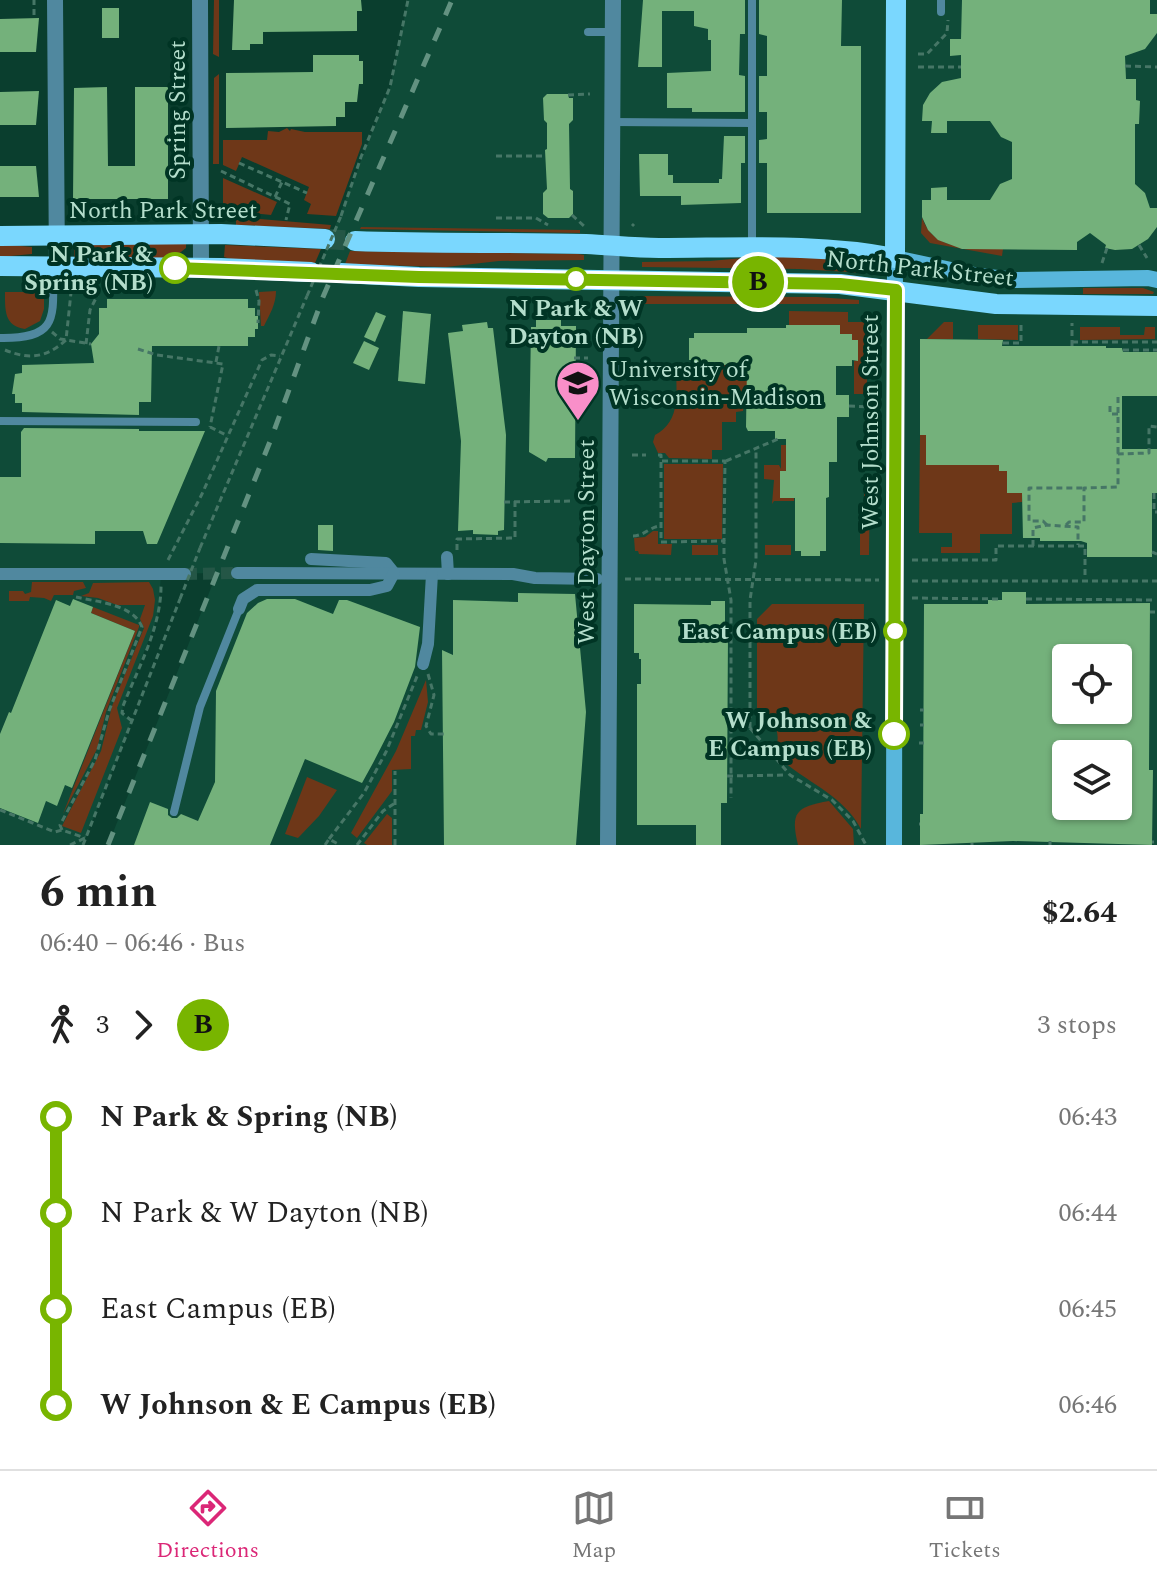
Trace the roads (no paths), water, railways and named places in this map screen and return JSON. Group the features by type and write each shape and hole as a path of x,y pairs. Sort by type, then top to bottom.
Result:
{"main road":[{"name":"West Johnson Street","path":"894,845 896,0"},
{"name":"North Park Street","path":"0,236 201,234 325,239"},
{"name":"North Park Street","path":"355,241 829,249 1016,280 1157,280"},
{"path":"0,266 311,272"},
{"name":"North Park Street","path":"341,273 840,284 996,304 1157,306"}],"street":[{"path":"55,0 55,266"},
{"name":"Spring Street","path":"200,0 201,268"},
{"name":"West Dayton Street","path":"608,845 613,0"},
{"path":"447,557 453,574"},
{"path":"311,559 386,563 394,573"},
{"path":"237,573 394,573 597,579"},
{"path":"239,609 243,599 257,590 370,590 387,586 394,573"},
{"path":"0,574 185,574"},
{"path":"422,666 428,644 432,574"}],"lane":[{"path":"752,0 752,247"},
{"path":"941,0 944,11"},
{"path":"588,32 612,32"},
{"path":"612,122 752,123"},
{"path":"0,338 31,336 46,327 51,319 55,266"},
{"path":"0,421 196,422"},
{"path":"174,812 200,707 239,609"}],"tunnel":[{"path":"325,239 355,241"},
{"path":"185,574 237,573"}],"railway":[{"path":"108,845 271,439 323,297 452,0"}],"place":[{"name":"N Park & Spring (NB)","path":"175,268"},
{"name":"N Park & W Dayton (NB)","path":"576,279"},
{"name":"University of Wisconsin-Madison","path":"578,422"},
{"name":"East Campus (EB)","path":"895,631"},
{"name":"W Johnson & E Campus (EB)","path":"894,734"}]}
